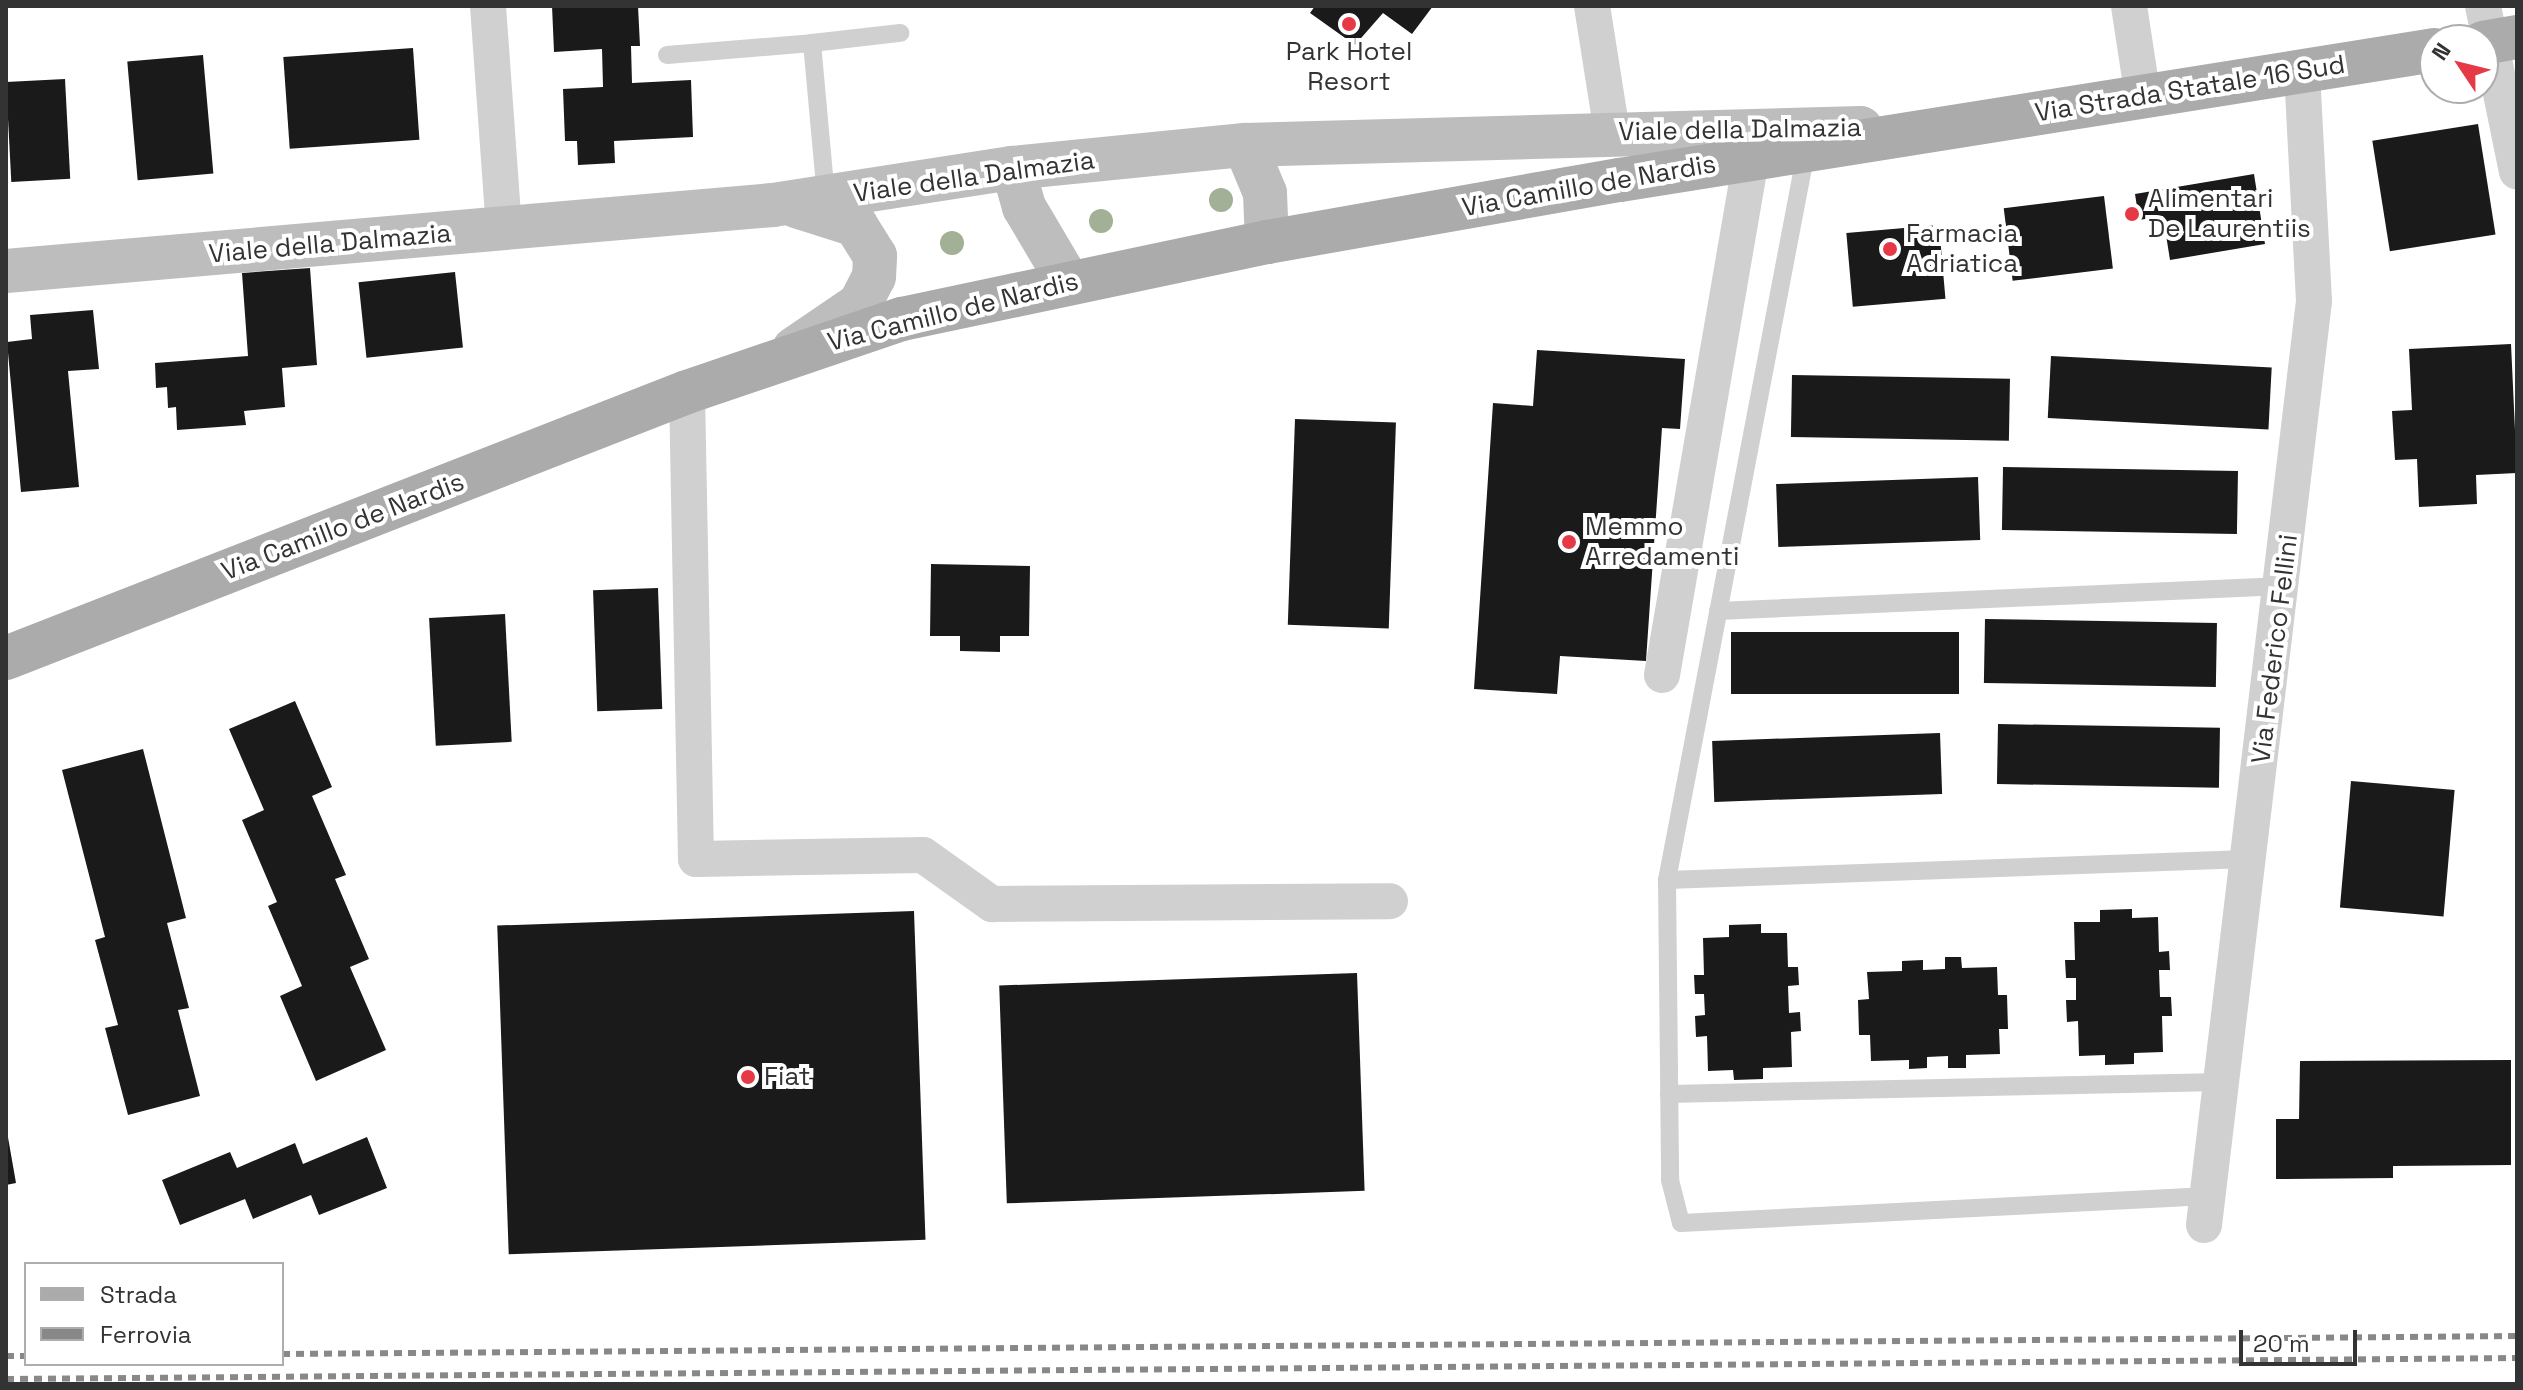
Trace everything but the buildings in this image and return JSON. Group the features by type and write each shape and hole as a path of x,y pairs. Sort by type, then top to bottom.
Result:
{"main road":[{"name":"Via Strada Statale 16 Sud","path":"1946,127 2419,53"},
{"name":"Via Camillo de Nardis","path":"6,658 687,392 783,356 902,319 1267,242 1946,127"}],"street":[{"path":"488,6 504,229"},
{"path":"1592,6 1620,180"},
{"path":"2129,6 2143,97"},
{"path":"2499,67 2517,172"},
{"name":"Via Federico Fellini","path":"2206,1210 2283,586 2314,301 2302,72"},
{"name":"Viale della Dalmazia","path":"6,271 773,205 1013,168 1245,145 1612,132 1946,127"},
{"path":"1245,145 1265,193 1267,242"},
{"path":"1662,675 1751,159"},
{"path":"1013,168 1024,207 1069,283"},
{"path":"773,205 839,216 856,225 875,256 874,277 860,304 783,356"},
{"path":"687,392 696,859 923,855 992,904 1390,901"}],"lane":[{"path":"667,55 900,33"},
{"path":"812,43 826,196"},
{"path":"1806,149 1667,880 1670,1180 1681,1223 2206,1210"},
{"path":"1718,611 2283,586"},
{"path":"1667,880 2248,859"},
{"path":"1669,1094 2221,1082"}],"railway":[{"path":"284,1354 2517,1336"},
{"path":"6,1356 24,1356"},
{"path":"6,1379 2517,1358"}],"place":[{"name":"Park Hotel Resort","path":"1349,24"},
{"name":"Alimentari De Laurentiis","path":"2132,214"},
{"name":"Farmacia Adriatica","path":"1890,249"},
{"name":"Memmo Arredamenti","path":"1569,542"},
{"name":"Fiat","path":"748,1077"}]}
